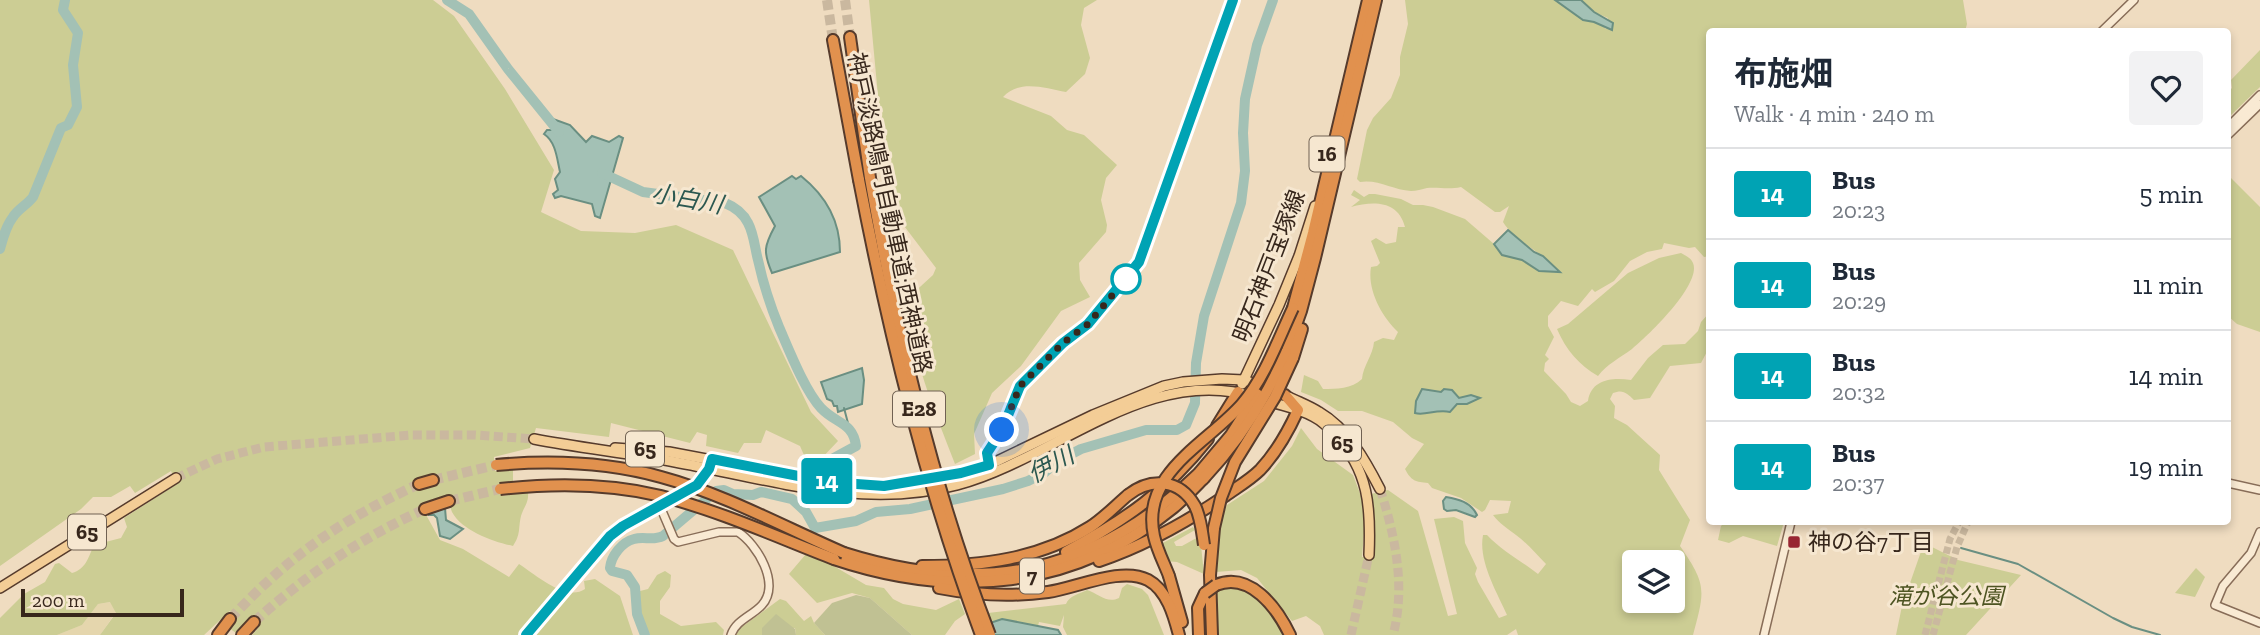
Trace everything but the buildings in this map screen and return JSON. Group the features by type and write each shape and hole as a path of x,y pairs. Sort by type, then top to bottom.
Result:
{"highway":[{"name":"7","path":"500,489 590,485 661,496 885,574 915,580 986,583 1034,576 1104,552 1126,541 1175,507 1202,476 1251,404 1275,359 1293,309 1313,233 1366,0"},
{"name":"7","path":"496,465 588,463 663,477 720,498 839,556 926,573 982,575 1017,570 1062,559 1121,534 1161,508 1230,450 1249,423 1278,371 1301,311 1376,0"},
{"name":"神戸淡路鳴門自動車道;西神道路","path":"850,37 864,179 896,356 950,547 981,635"},
{"name":"神戸淡路鳴門自動車道;西神道路","path":"833,40 904,353 931,456 959,548 990,635"},
{"path":"1212,635 1214,528 1221,498 1235,462 1275,397 1297,348 1321,234"},
{"path":"1182,635 1181,618 1153,530 1152,514 1159,488 1182,458 1222,425 1245,401 1262,374 1293,309"},
{"path":"1017,570 1066,552 1101,534 1150,500 1205,444 1238,392"},
{"path":"1055,570 1082,567 1124,552 1208,508 1259,470 1286,435 1298,410 1285,395"},
{"path":"419,484 433,480"},
{"path":"839,556 914,566 989,563 1061,544 1092,526 1128,495 1143,486 1168,483 1177,487 1195,507 1213,580 1198,608 1199,635"},
{"path":"425,509 449,501"},
{"path":"885,574 946,590 1014,594 1048,592 1128,574 1139,576 1151,581 1163,594 1182,635"},
{"path":"1213,580 1234,580 1255,589 1278,614 1290,635"},
{"path":"218,635 230,619"},
{"path":"242,635 254,622"}],"main road":[{"path":"990,469 987,453 1002,430 1018,388 1063,343 1088,324 1139,262 1233,0"},
{"name":"明石神戸宝塚線","path":"1238,392 1299,256 1317,200 1366,0"},
{"path":"575,576 610,536 697,485 710,464 876,496 912,493 956,485 1129,407 1182,387 1244,380"},
{"name":"65","path":"1244,380 1318,411 1344,433 1357,449 1380,489"},
{"path":"1203,384 1238,392"},
{"name":"65","path":"1238,392 1314,416 1351,454 1363,478 1368,500 1368,555"},
{"name":"65","path":"534,439 579,447 644,449 710,464"},
{"name":"65","path":"0,588 176,478"}],"street":[{"path":"2105,28 2134,0"},
{"path":"2231,124 2260,95"},
{"path":"2231,132 2260,104"},
{"path":"829,486 833,473 848,463"},
{"path":"2231,484 2260,490"},
{"path":"662,510 674,539 681,541 730,531 738,532 764,562 768,574 768,589 764,602 737,624 730,635"},
{"path":"1764,635 1790,525"},
{"path":"2260,532 2251,553 2223,586 2215,605 2260,623"}],"shaded area":[{"path":"1555,0 1581,0 1594,12 1613,23 1612,30 1583,20"},
{"path":"553,119 570,125 586,142 592,136 609,142 619,136 623,138 600,218 595,216 592,204 561,196 555,198 553,194 558,190 555,179 560,172 554,146 544,134 551,130"},
{"path":"792,176 796,179 801,176 810,184 830,210 837,230 840,252 772,273 766,249 775,226 759,197"},
{"path":"1508,230 1560,272 1539,271 1522,260 1502,255 1494,244"},
{"path":"862,368 862,404 838,412 837,406 827,399 821,382"},
{"path":"1422,389 1441,392 1444,389 1452,390 1459,398 1471,395 1480,398 1467,404 1457,404 1450,412 1415,413 1416,401"},
{"path":"1446,497 1468,504 1477,515 1475,517 1456,510 1447,511 1443,501"},
{"path":"445,508 446,520 463,529 450,539 440,536 437,518 429,515"},
{"path":"111,602 116,612 100,635 57,635 82,625 98,604"},
{"path":"1002,619 1058,630 1061,635 977,635 978,627"}],"green space":[{"path":"0,0 433,0 454,16 505,89 554,170 541,212 581,231 635,233 676,225 733,250 811,412 838,441 819,461 807,462 800,446 766,430 761,443 744,443 738,453 706,446 707,435 697,432 690,443 611,423 609,437 536,428 530,448 494,457 495,471 513,470 513,481 500,483 502,496 528,492 513,546 488,538 463,525 452,512 447,495 420,504 440,540 463,549 509,577 519,564 551,586 569,592 585,589 584,581 595,579 620,596 633,635 252,635 259,627 251,619 236,633 229,628 237,617 230,611 204,635 100,635 116,613 110,602 98,604 82,625 57,635 0,635 0,618 24,594 45,582 55,564 59,563 72,573 80,569 94,545 121,538 127,527 124,518 177,484 171,471 135,493 130,486 111,497 93,497 81,509 0,566"},
{"path":"869,0 1097,0 1084,8 1081,25 1090,58 1085,74 1066,92 1024,86 1009,91 1003,97 1051,116 1067,130 1084,135 1117,165 1106,178 1101,200 1106,232 1079,263 1080,280 1090,297 1061,311 1021,366 992,393 974,434 975,454 955,464 939,424 913,339 909,297 933,275 936,268 892,210"},
{"path":"1405,0 1555,0 1583,20 1601,24 1606,29 1608,18 1594,12 1581,0 1963,0 1966,28 1706,28 1706,257 1695,247 1664,243 1662,249 1647,252 1630,261 1614,281 1595,292 1592,289 1578,306 1561,301 1548,316 1548,326 1554,337 1545,355 1549,359 1545,363 1544,371 1571,402 1580,406 1588,401 1593,388 1598,384 1617,379 1631,380 1648,358 1663,345 1685,344 1698,331 1706,316 1706,354 1701,363 1670,366 1650,398 1634,400 1620,391 1613,393 1610,399 1615,406 1614,418 1627,425 1660,455 1659,470 1690,520 1680,546 1682,550 1622,550 1622,613 1685,613 1685,554 1695,570 1701,588 1700,608 1693,635 1518,635 1516,629 1507,635 1324,635 1320,626 1306,616 1292,621 1257,578 1241,570 1216,572 1219,526 1227,505 1264,481 1292,446 1301,428 1317,449 1353,475 1366,509 1362,557 1373,558 1375,536 1371,494 1388,490 1418,511 1448,616 1457,614 1434,519 1454,517 1463,521 1465,543 1477,568 1475,574 1499,618 1507,615 1486,566 1483,535 1487,535 1538,574 1546,564 1493,515 1508,513 1511,501 1490,500 1482,512 1461,498 1432,488 1428,483 1414,480 1405,469 1424,444 1393,422 1362,411 1338,411 1301,392 1304,375 1318,381 1323,389 1354,385 1362,379 1374,342 1383,338 1394,340 1398,332 1381,311 1371,285 1371,267 1380,263 1371,241 1376,238 1386,244 1396,242 1398,227 1405,227 1402,218 1391,207 1368,204 1351,207 1360,200 1351,195 1354,190 1364,197 1375,194 1401,199 1413,205 1433,207 1465,219 1494,244 1502,255 1522,260 1535,267 1550,265 1503,222 1509,206 1495,212 1461,187 1411,191 1373,182 1360,182 1357,179 1367,130 1373,118 1391,98 1400,75 1400,57 1408,24","holes":["1422,389 1441,392 1452,390 1459,398 1471,395 1479,398 1440,410"]},
{"path":"2260,50 2260,87 2231,115 2231,80"},
{"path":"2231,178 2260,207 2260,332 2237,324 2231,319"},
{"path":"1681,253 1692,261 1694,272 1682,296 1661,322 1598,376 1579,362 1557,329 1568,324 1628,273 1659,258"},
{"path":"1783,525 1777,546 1743,536 1729,543 1718,540 1721,526"},
{"path":"1193,527 1195,530 1174,542 1176,546 1182,546 1200,536 1204,574 1177,562 1165,561 1159,545"},
{"name":"滝が谷公園","path":"1924,543 1958,560 2021,575 1966,635 1896,635 1902,606"},
{"path":"806,554 827,562 866,585 884,588 893,599 903,604 936,610 959,599 965,614 955,621 945,635 912,635 870,598 852,593 817,603 789,574"},
{"path":"2196,568 2205,577 2195,597 2175,593"},
{"path":"665,571 671,575 670,587 660,601 660,614 681,626 716,622 724,630 723,635 650,635 640,613 640,591 648,589 657,575"},
{"path":"1127,584 1142,589 1148,595 1164,635 1067,635 1063,627 1064,615 1060,626 1039,622 1038,626 1002,619 993,622 988,613 1066,604 1072,597 1087,590 1115,600"},
{"path":"1221,586 1247,589 1263,601 1286,635 1216,635 1215,591 1221,591"},
{"path":"856,595 870,598 912,635 825,635 814,623 832,603"},
{"path":"780,599 786,601 804,621 811,616 825,635 796,635 795,628 762,628 762,635 735,635 739,629"},
{"path":"776,614 795,629 796,635 762,635 762,628"}],"waterway":[{"path":"0,249 8,224 33,197 61,128 68,125 77,107 73,65 78,33 63,10 65,0"},
{"name":"小白川","path":"447,0 469,14 508,69 559,132"},
{"name":"伊川","path":"645,635 637,614 635,587 627,575 612,571 612,559 621,546 630,541 663,536 716,491 753,495 761,492 792,499 806,512 815,528 856,521 876,512 910,509 1003,489 1044,473 1058,461 1081,449 1146,430 1177,430 1186,425 1195,403 1196,363 1204,316 1241,203 1245,171 1245,99 1257,45 1273,0"},
{"name":"小白川","path":"602,173 643,192 725,203 744,216 752,232 773,310 803,381 821,408 848,428 854,438 856,446 834,458 821,470"},
{"path":"844,408 849,427"},
{"path":"1961,548 2018,564 2113,618 2160,635"}],"tunnel":[{"path":"827,0 833,40"},
{"path":"845,0 850,37"},
{"path":"176,478 217,459 264,447 412,435 534,439"},
{"path":"433,480 496,465"},
{"path":"230,619 273,576 317,541 365,511 419,484"},
{"path":"449,501 500,489"},
{"path":"1380,489 1394,543 1399,580 1393,635"},
{"path":"254,622 335,559 379,532 425,509"},
{"path":"1925,635 1950,539 1957,525"},
{"path":"1933,635 1957,547 1967,525"},
{"path":"1351,635 1369,555"},
{"path":"526,635 575,576"}],"bus line":[{"name":"14","path":"526,635 610,536 697,485 709,469 712,459 829,482 884,486 961,473 989,465 987,453 1002,430 1018,388 1063,343 1088,324 1139,262 1233,0"}],"place":[{"name":"神の谷7丁目","path":"1794,542"}],"route":[{"path":"1002,430 1018,388 1063,343 1088,324 1126,279"}]}
